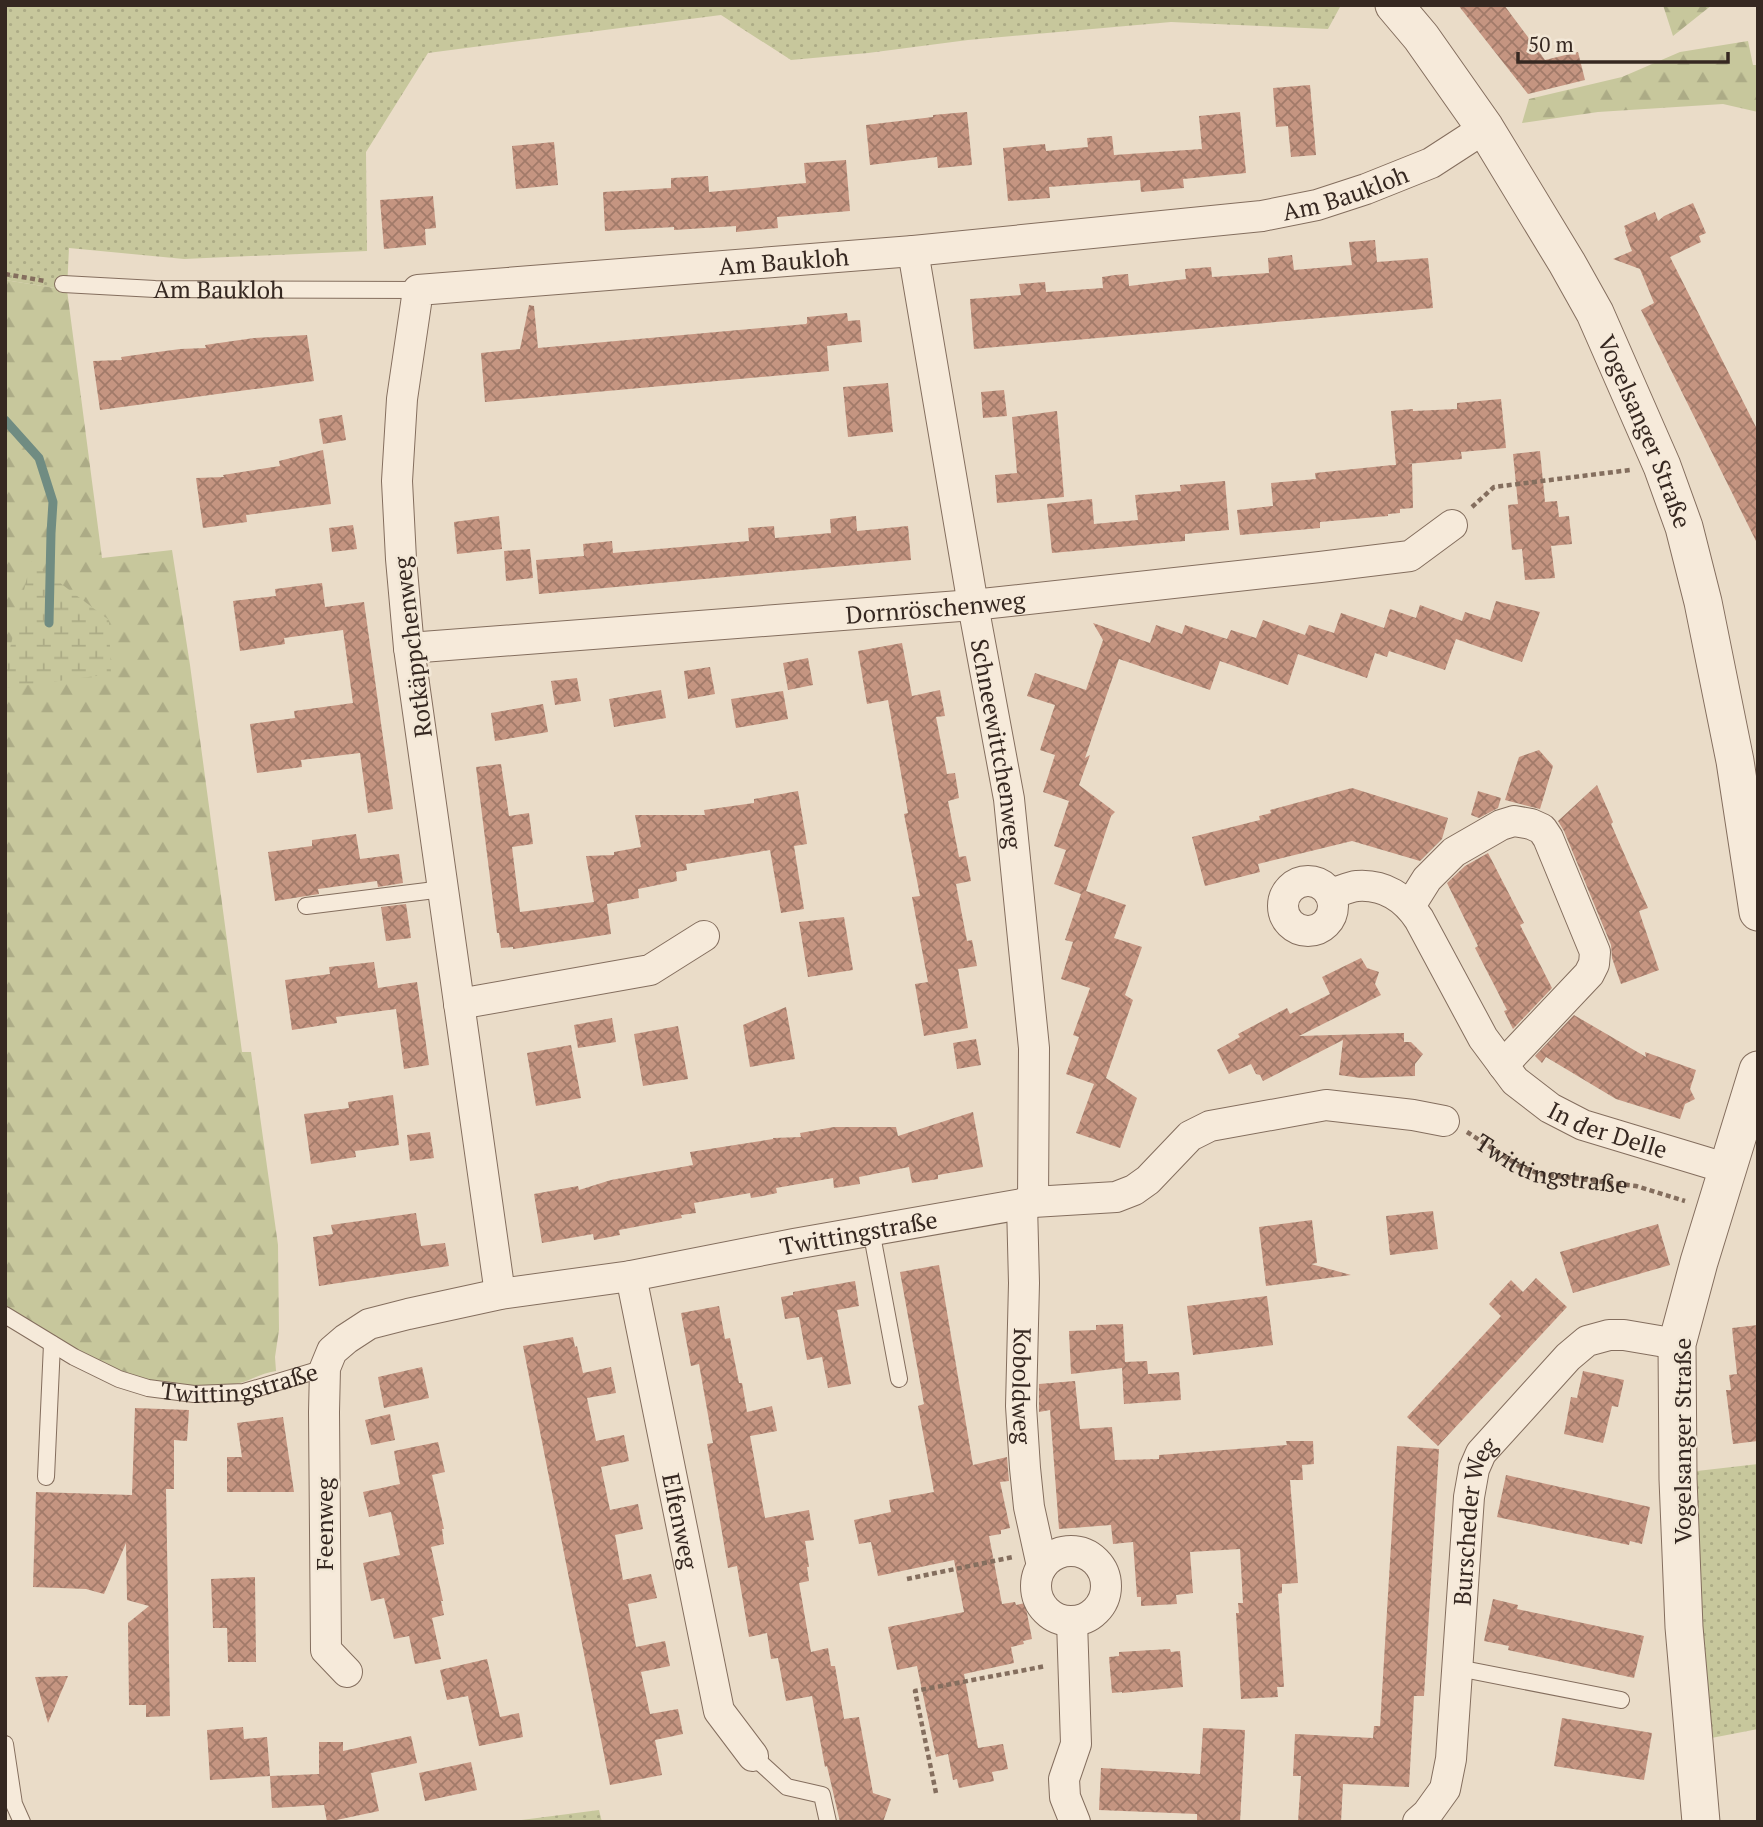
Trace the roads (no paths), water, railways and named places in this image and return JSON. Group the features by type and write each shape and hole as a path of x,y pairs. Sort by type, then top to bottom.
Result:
{"street":[{"name":"Vogelsanger Straße","path":"1394,5 1421,37 1485,128 1567,263 1595,313 1662,466 1684,527 1703,602 1735,761 1757,902"},
{"name":"Am Baukloh","path":"418,290 913,251 1262,216 1317,205 1366,189 1431,163 1485,128"},
{"name":"Schneewittchenweg","path":"913,251 1009,799 1034,1048 1028,1203"},
{"name":"Rotkäppchenweg","path":"418,290 402,399 397,481 401,559 409,648 500,1294"},
{"name":"Dornröschenweg","path":"409,648 973,605 1410,556 1452,525"},
{"path":"1330,894 1358,886 1375,888 1398,895 1410,906 1427,879 1454,852 1501,825 1514,821 1531,824 1542,830 1548,838 1595,952 1594,964 1589,974 1503,1065"},
{"name":"In der Delle","path":"1410,906 1483,1038 1515,1081 1550,1108 1583,1125 1729,1167"},
{"path":"459,1004 650,970 704,936"},
{"name":"Vogelsanger Straße","path":"1701,1822 1684,1627 1678,1479 1677,1344 1699,1262 1758,1070"},
{"name":"Twittingstraße","path":"325,1368 332,1351 369,1324 500,1294 631,1276 1028,1203 1116,1197 1134,1190 1148,1180 1190,1136 1210,1126 1326,1105 1444,1121"},
{"name":"Koboldweg","path":"1028,1203 1021,1406 1029,1507 1040,1559 1036,1593 1041,1605 1055,1618 1072,1621"},
{"name":"Elfenweg","path":"631,1276 719,1711 753,1756"},
{"name":"Burscheder Weg","path":"1418,1822 1445,1789 1451,1759 1469,1497 1474,1469 1481,1453 1568,1357 1587,1341 1609,1335 1624,1335 1677,1344"},
{"name":"Feenweg","path":"325,1368 326,1650 347,1672"},
{"path":"1040,1559 1066,1551 1081,1553 1093,1560 1105,1580 1104,1597 1097,1609 1089,1616 1072,1621 1076,1744 1064,1779 1065,1797 1075,1822"}],"lane":[{"name":"Am Baukloh","path":"63,284 155,289 418,290"},
{"path":"306,906 443,889"},
{"path":"871,1230 899,1379"},
{"name":"Twittingstraße","path":"5,1315 52,1344 119,1379 148,1388 194,1394 244,1392 325,1368"},
{"path":"46,1477 52,1344"},
{"path":"1458,1668 1620,1700"},
{"path":"5,1744 15,1804 22,1822"},
{"path":"753,1756 787,1787 821,1795 828,1822"}],"waterway":[{"path":"5,420 39,458 53,502 49,623"}]}
